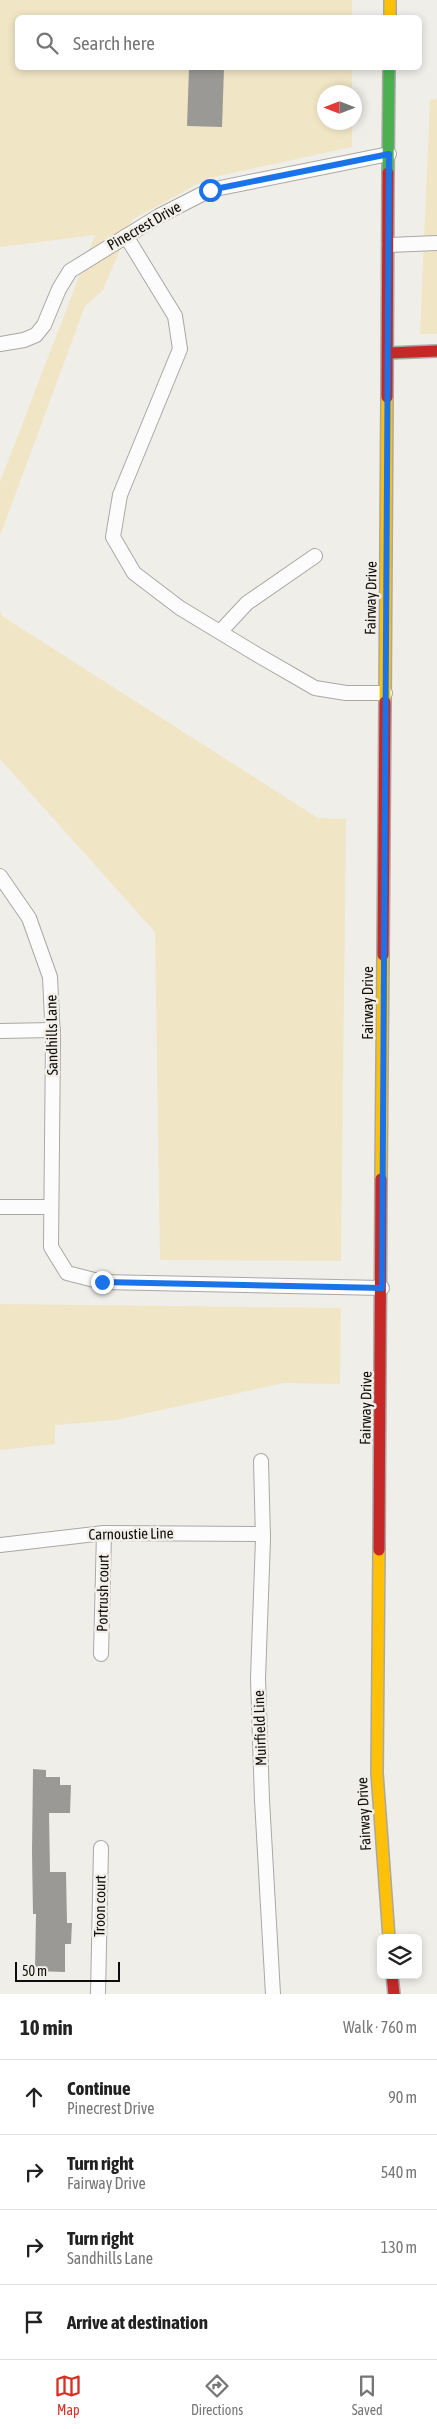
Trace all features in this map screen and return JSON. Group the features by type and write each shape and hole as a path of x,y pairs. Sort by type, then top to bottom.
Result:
{"main road":[{"path":"390,0 390,15"},
{"name":"Fairway Drive","path":"389,70 389,353 377,1773 389,1934"},
{"path":"389,353 437,351"},
{"path":"392,1979 394,1994"}],"street":[{"name":"Pinecrest Drive","path":"0,344 24,340 36,335 44,325 59,289 70,271 159,216 210,190 389,154"},
{"path":"126,236 175,316 180,349 120,495 113,537 134,572 180,608 315,688 346,693 385,693"},
{"path":"389,245 437,243"},
{"path":"220,632 247,603 315,556"},
{"name":"Sandhills Lane","path":"0,876 29,918 50,977 53,1030 51,1247 67,1273 102,1282 382,1288"},
{"path":"0,1031 53,1030"},
{"path":"0,1207 51,1206"},
{"name":"Muirfield Line","path":"261,1461 263,1534 258,1678 262,1800 273,1994"},
{"name":"Carnoustie Line","path":"0,1545 104,1533 263,1534"},
{"name":"Portrush court","path":"101,1654 104,1533"},
{"name":"Troon court","path":"98,1994 101,1848"}],"shaded area":[{"path":"0,0 352,0 352,15 15,15 15,70 352,70 352,85 317,85 317,130 352,130 352,147 209,178 133,219 103,290 85,306 0,536 0,482 95,235 0,247"},
{"path":"437,98 437,334 420,334 430,100"},
{"path":"0,610 2,616 318,818 346,819 341,1261 160,1260 155,932 0,759"},
{"path":"0,1304 341,1308 340,1384 284,1383 116,1420 55,1425 55,1444 0,1450"}],"building":[{"path":"189,70 224,70 222,127 187,126"},
{"path":"33,1769 46,1770 46,1777 60,1777 60,1785 71,1785 70,1813 49,1813 50,1872 66,1872 67,1923 72,1923 71,1944 65,1944 65,1972 35,1971 36,1914 33,1914 32,1853"}],"traffic: fast":[{"path":"388,173 389,70"}],"traffic: slow":[{"path":"390,0 390,15"},
{"path":"385,702 387,397"},
{"path":"381,1179 383,955"},
{"path":"379,1550 377,1773 389,1934"}],"traffic: jam":[{"path":"387,397 388,173"},
{"path":"389,353 437,351"},
{"path":"383,955 385,702"},
{"path":"379,1550 381,1179"},
{"path":"392,1979 394,1994"}],"route":[{"path":"102,1282 382,1288 389,154 210,190"}]}
